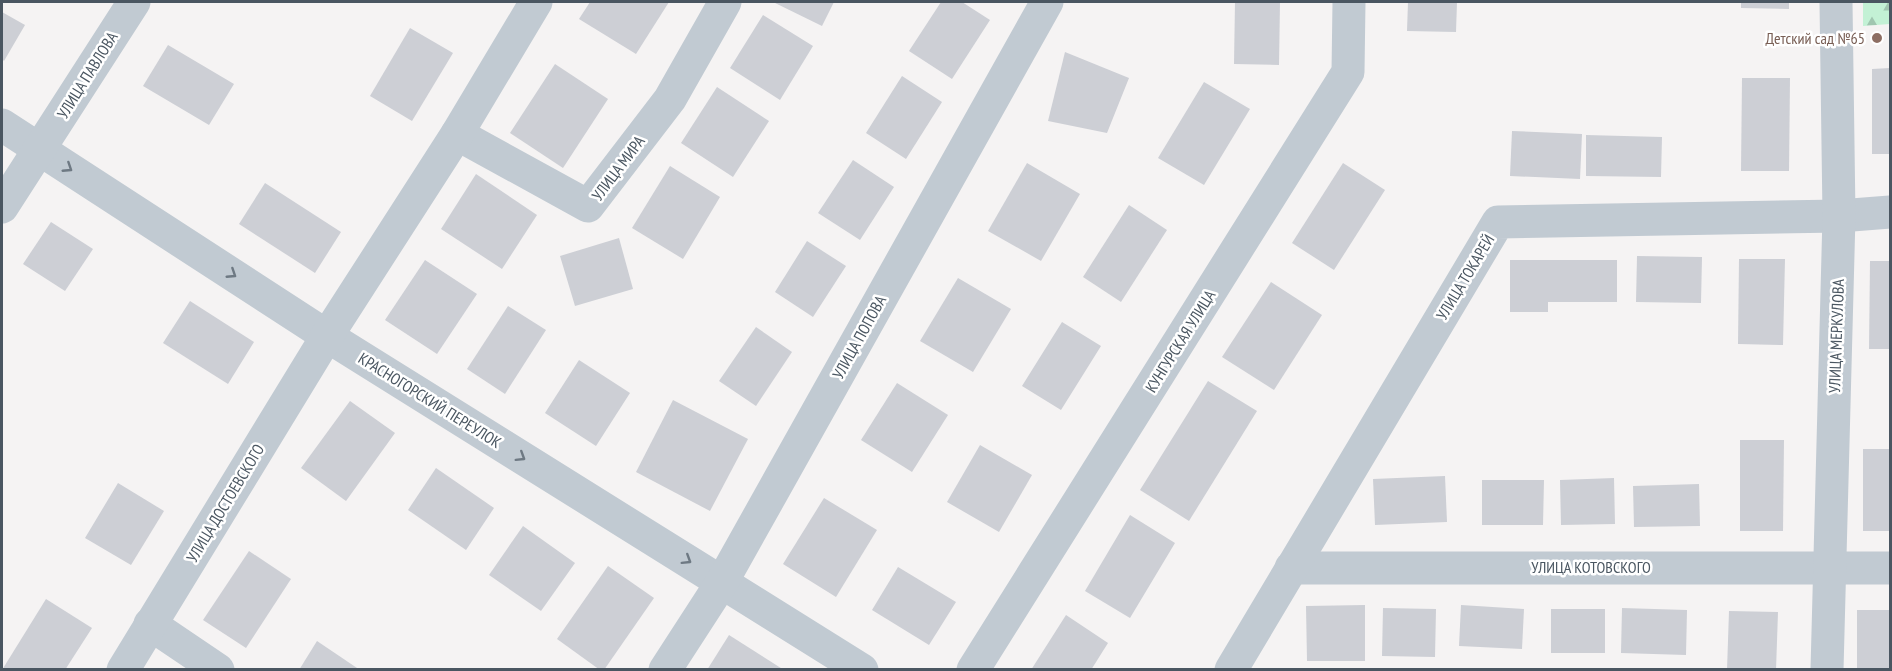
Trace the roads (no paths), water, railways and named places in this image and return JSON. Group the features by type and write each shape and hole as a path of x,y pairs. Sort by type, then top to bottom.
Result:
{"street":[{"name":"УЛИЦА ПАВЛОВА","path":"2,207 134,2"},
{"path":"327,336 457,134 536,2"},
{"name":"УЛИЦА МИРА","path":"457,134 588,206 670,99 725,2"},
{"name":"УЛИЦА ПОПОВА","path":"665,669 722,582 1047,2"},
{"name":"КУНГУРСКАЯ УЛИЦА","path":"973,669 1348,72 1349,2"},
{"name":"УЛИЦА МЕРКУЛОВА","path":"1827,669 1839,216 1836,2"},
{"name":"КРАСНОГОРСКИЙ ПЕРЕУЛОК","path":"2,125 327,336 862,669"},
{"name":"УЛИЦА ТОКАРЕЙ","path":"1231,669 1498,222 1839,216 1890,212"},
{"name":"УЛИЦА ДОСТОЕВСКОГО","path":"123,669 327,336"},
{"name":"УЛИЦА КОТОВСКОГО","path":"1292,568 1890,568"},
{"path":"150,624 218,669"}],"place":[{"name":"Детский сад №65","path":"1877,38"}]}
